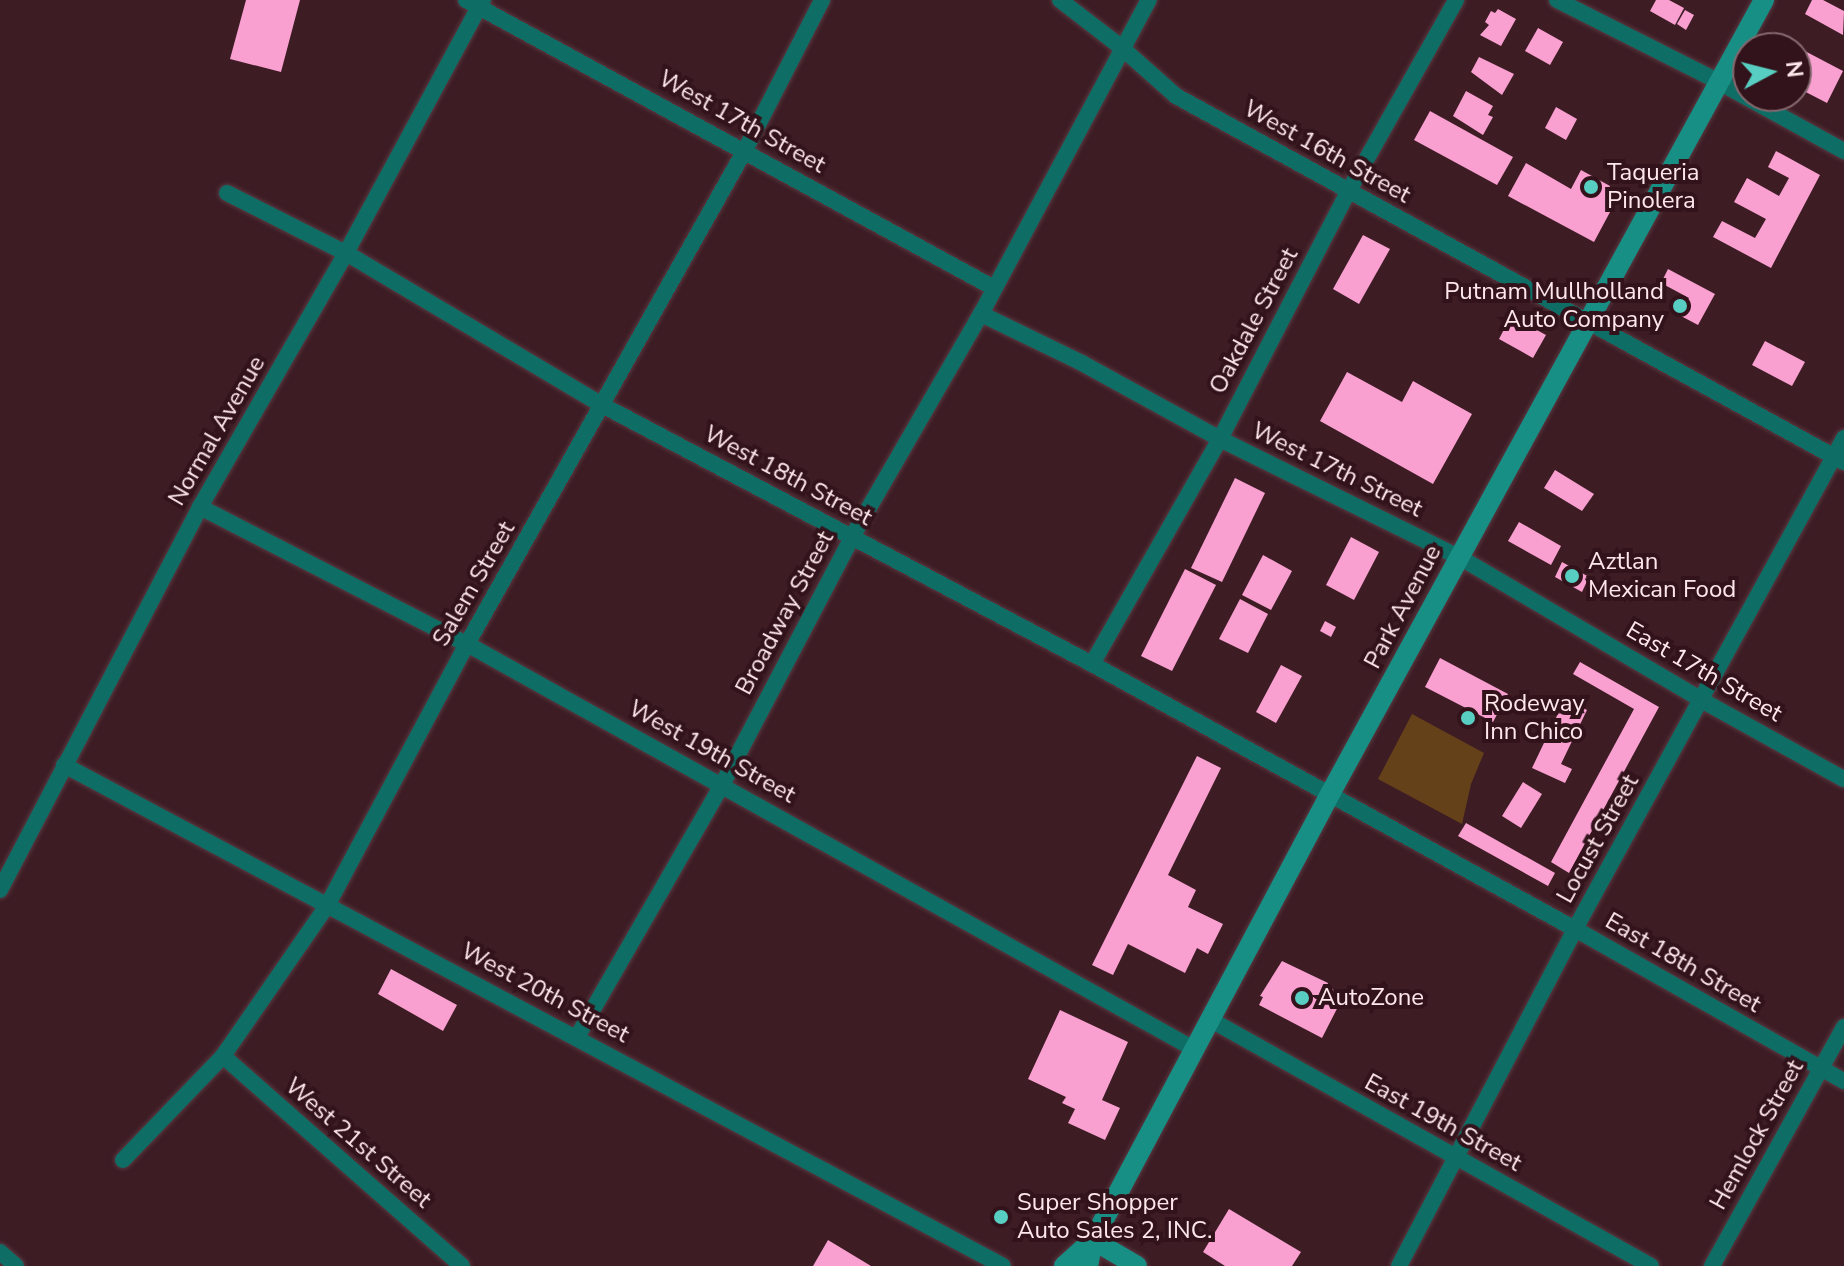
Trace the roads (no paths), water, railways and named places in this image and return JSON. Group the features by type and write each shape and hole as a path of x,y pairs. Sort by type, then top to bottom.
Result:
{"main road":[{"name":"Park Avenue","path":"1088,1266 1093,1240 1330,794 1764,0"},
{"name":"Park Avenue","path":"1064,1266 1093,1240"},
{"path":"1093,1240 1137,1266"}],"street":[{"name":"Salem Street","path":"123,1160 223,1056 327,906 467,644 604,406 745,150 822,0"},
{"name":"West 16th Street","path":"1060,0 1122,48 1176,96 1839,459"},
{"name":"Broadway Street","path":"577,1037 722,785 852,537 981,314 1149,0"},
{"name":"Oakdale Street","path":"1092,664 1220,439 1348,192 1456,0"},
{"path":"1557,0 1719,82 1844,151"},
{"name":"West 17th Street","path":"476,2 994,288"},
{"name":"Normal Avenue","path":"0,890 200,507 346,253 476,2"},
{"name":"West 18th Street","path":"227,193 346,253 604,406 1092,664 1330,794"},
{"name":"West 17th Street","path":"981,314 1082,363 1220,439 1459,557"},
{"name":"Locust Street","path":"1399,1266 1575,929 1839,459 1844,438"},
{"name":"West 19th Street","path":"200,507 467,644 1194,1049"},
{"name":"East 17th Street","path":"1459,557 1703,701 1844,779"},
{"name":"West 20th Street","path":"64,765 1003,1266"},
{"name":"East 18th Street","path":"1330,794 1844,1081"},
{"name":"East 19th Street","path":"1211,1020 1651,1266"},
{"name":"Hemlock Street","path":"1712,1266 1844,1027"},
{"name":"West 21st Street","path":"223,1056 462,1266"},
{"path":"0,1252 16,1266"}],"place":[{"name":"Taqueria Pinolera","path":"1591,187"},
{"name":"Putnam Mullholland Auto Company","path":"1680,306"},
{"name":"Aztlan Mexican Food","path":"1572,576"},
{"name":"Rodeway Inn Chico","path":"1468,718"},
{"name":"AutoZone","path":"1302,998"},
{"name":"Super Shopper Auto Sales 2, INC.","path":"1001,1217"}]}
